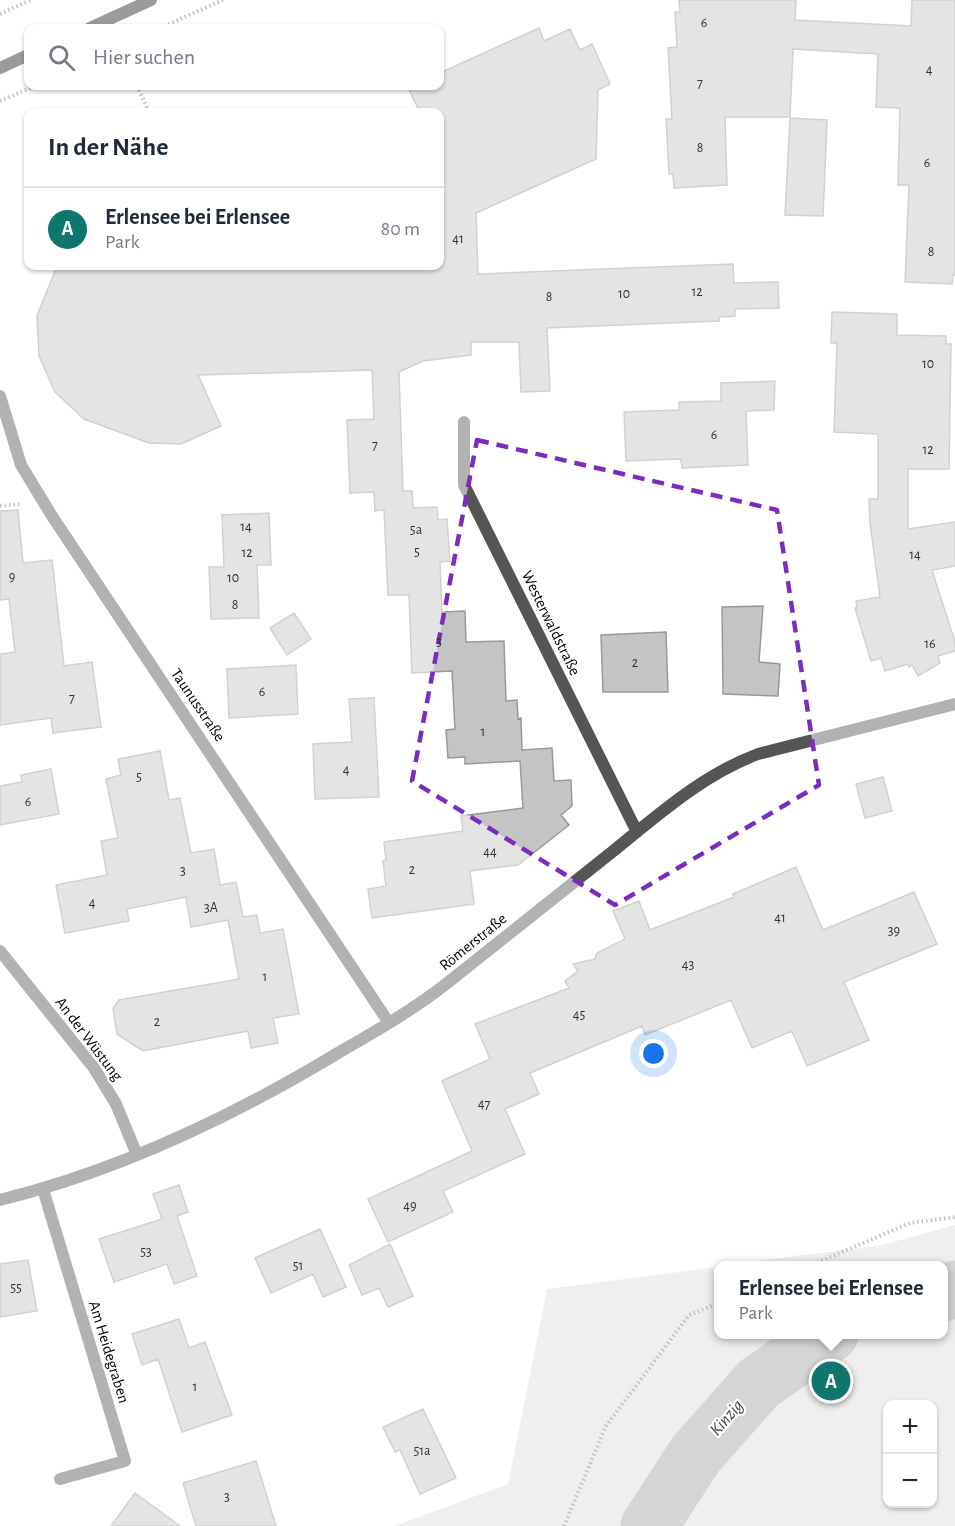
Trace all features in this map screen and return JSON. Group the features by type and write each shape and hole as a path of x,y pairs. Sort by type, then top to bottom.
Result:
{"main road":[{"path":"99,24 151,0"},
{"path":"0,68 24,58"}],"street":[{"name":"Taunusstraße","path":"0,396 21,465 26,474 389,1023"},
{"name":"Westerwaldstraße","path":"464,422 464,485 637,832"},
{"name":"Römerstraße","path":"0,1200 43,1189 137,1155 218,1120 281,1088 389,1023 443,987 637,832 706,779 731,764 758,754 955,704"},
{"name":"An der Wüstung","path":"0,951 94,1068 116,1104 137,1155"},
{"name":"Am Heidegraben","path":"43,1189 124,1461 60,1479"}],"path":[{"path":"0,14 31,0"},
{"path":"169,24 223,0"},
{"path":"0,101 26,90"},
{"path":"138,90 147,108"},
{"path":"820,1261 910,1223 955,1217"},
{"path":"564,1526 606,1426 689,1315 714,1305"}],"highlighted area":[{"path":"477,440 777,510 819,785 615,905 412,781"}],"shaded area":[{"path":"955,1225 955,1526 395,1526 508,1484 547,1289 714,1268 714,1339 948,1339 948,1261 758,1261 882,1245"}],"building":[{"path":"679,0 796,0 795,20 911,26 912,0 955,0 955,275 953,275 952,284 905,282 909,185 898,185 900,108 876,107 878,54 793,49 790,117 725,117 727,185 674,188 673,174 669,174 666,119 672,119 668,48 677,47 675,12 680,12"},
{"path":"539,28 544,41 570,29 580,50 592,44 610,84 598,90 596,159 476,213 478,274 733,264 734,283 778,282 779,308 735,309 735,316 719,317 719,321 547,328 550,391 521,392 519,342 471,342 471,355 423,361 399,372 403,491 412,491 413,508 437,507 438,520 447,519 450,561 440,562 442,612 465,611 466,642 504,641 506,701 517,700 518,719 521,718 522,750 552,748 554,781 571,780 572,806 561,815 569,825 518,865 470,871 474,904 372,918 368,889 386,886 383,861 386,860 384,842 463,831 461,816 523,808 520,761 465,764 465,757 448,758 446,730 455,729 452,671 412,673 409,595 388,595 384,510 375,511 374,492 350,493 347,420 374,419 372,370 198,375 221,426 181,444 149,443 84,419 55,392 39,356 37,316 55,270 444,270 444,108 418,108 409,90 444,90 444,71"},
{"path":"790,118 827,120 823,216 785,215"},
{"path":"832,312 897,314 897,335 946,336 946,344 951,344 949,469 908,469 908,529 955,522 955,566 932,570 955,642 955,651 938,656 940,663 918,676 912,665 909,667 908,664 885,671 881,658 871,661 855,608 857,608 856,601 880,597 869,499 878,499 878,434 834,432 837,343 831,343"},
{"path":"775,381 774,410 746,411 748,465 682,468 681,459 626,461 624,412 679,410 679,402 721,401 721,383"},
{"path":"18,510 23,563 52,560 64,666 92,662 101,727 53,733 51,718 0,725 0,654 15,652 9,599 0,600 0,511"},
{"path":"269,513 271,565 257,565 259,618 211,619 209,567 224,567 222,515"},
{"path":"763,606 759,662 780,664 778,696 723,694 722,607"},
{"path":"294,613 311,639 287,655 270,628"},
{"path":"666,632 668,692 603,692 601,635"},
{"path":"296,665 298,714 229,718 227,669"},
{"path":"374,698 379,797 315,799 313,744 352,742 349,699"},
{"path":"160,751 169,800 180,798 191,853 214,849 220,885 236,882 243,917 257,915 260,933 283,929 299,1014 273,1018 278,1043 251,1048 248,1031 143,1051 117,1034 113,1009 119,1000 239,979 228,920 191,927 186,897 127,909 129,921 65,933 56,885 107,875 101,841 118,838 106,779 121,775 118,759"},
{"path":"51,769 59,814 0,825 0,786 22,782 21,775"},
{"path":"883,777 892,811 865,818 856,784"},
{"path":"796,867 823,930 914,892 937,944 844,982 869,1040 807,1066 792,1031 752,1048 731,1000 645,1035 642,1026 530,1073 539,1094 505,1109 525,1154 443,1191 453,1212 388,1242 368,1199 472,1151 442,1081 490,1059 475,1024 569,988 565,981 578,971 573,964 595,959 597,953 625,939 613,911 639,901 650,930 734,897 733,894"},
{"path":"179,1185 188,1212 177,1216 197,1276 174,1284 167,1264 114,1282 99,1239 162,1219 153,1194"},
{"path":"320,1229 346,1287 323,1297 313,1274 271,1293 255,1258"},
{"path":"390,1244 413,1296 388,1307 379,1288 362,1295 349,1265"},
{"path":"28,1260 37,1311 0,1317 0,1264"},
{"path":"179,1319 189,1348 205,1342 232,1415 182,1432 158,1359 142,1365 132,1334"},
{"path":"423,1409 456,1478 420,1494 400,1450 395,1452 383,1427"},
{"path":"256,1461 276,1526 196,1526 183,1483"},
{"path":"135,1493 180,1526 111,1526"}],"waterway":[{"name":"Kinzig","path":"948,1292 955,1289"},
{"name":"Kinzig","path":"649,1526 696,1454 759,1383 823,1339"}],"place":[{"name":"Erlensee bei Erlensee","path":"831,1381"}]}
